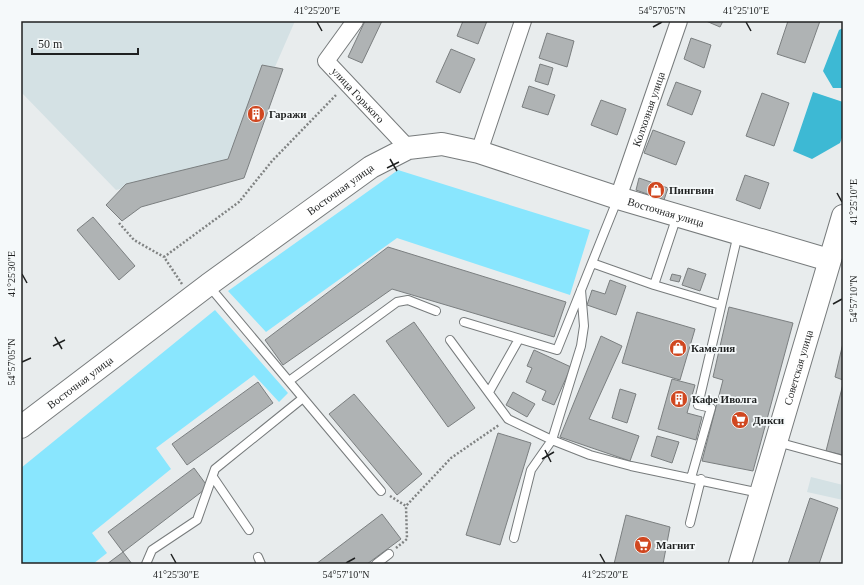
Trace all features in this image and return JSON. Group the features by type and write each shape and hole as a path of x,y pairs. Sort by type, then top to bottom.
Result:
{"main road":[{"name":"Восточная улица","path":"21,427 200,291 371,166 408,148 442,144 479,152 618,198 829,260"},
{"name":"Советская улица","path":"740,564 843,216"}],"street":[{"name":"улица Горького","path":"355,21 326,62 408,148"},
{"path":"479,152 523,21"},
{"name":"Колхозная улица","path":"618,198 679,21"}],"lane":[{"path":"464,322 557,350 618,198"},
{"path":"654,285 678,215"},
{"path":"691,478 711,408 698,405 738,233"},
{"path":"592,263 654,285 721,305"},
{"path":"514,538 531,470 552,440 581,346 584,326 581,290"},
{"path":"200,291 289,381 381,491"},
{"path":"289,381 397,302 408,300 436,311"},
{"path":"489,392 519,339"},
{"path":"450,340 508,419 552,440 590,455 761,493"},
{"path":"146,564 152,550 197,520 215,469 303,398"},
{"path":"776,441 843,460"},
{"path":"213,477 249,530"},
{"path":"690,523 701,479"},
{"path":"376,564 389,554"}],"path":[{"path":"164,257 239,202 272,161 348,84"},
{"path":"119,223 134,240 164,257 200,291"},
{"path":"389,554 407,539 406,506 451,458 508,419"},
{"path":"381,491 406,506"}],"shaded area":[{"path":"21,21 295,21 234,161 116,190 21,92"},
{"path":"843,28 843,88 833,88 823,71 839,30"},
{"path":"813,92 843,102 843,135 840,143 812,159 793,151"},
{"path":"398,170 590,230 570,295 397,238 266,332 228,291"},
{"path":"215,310 288,393 279,402 254,375 156,448 171,469 92,533 107,553 93,564 21,564 21,468"},
{"path":"811,477 843,485 843,500 807,492"}],"building":[{"path":"365,21 382,21 362,63 348,57"},
{"path":"463,21 487,21 478,44 457,36"},
{"path":"706,21 723,21 720,27"},
{"path":"788,21 820,21 805,63 777,54"},
{"path":"547,33 574,41 567,67 539,58"},
{"path":"691,38 711,45 704,68 684,59"},
{"path":"451,49 475,59 460,93 436,82"},
{"path":"540,64 553,68 548,85 535,81"},
{"name":"Гаражи","path":"262,65 283,69 244,178 141,207 122,221 106,205 126,184 228,159"},
{"path":"676,82 701,91 692,115 667,105"},
{"path":"529,86 555,95 548,115 522,107"},
{"path":"762,93 789,103 774,146 746,136"},
{"path":"601,100 626,109 617,135 591,125"},
{"path":"653,130 685,142 676,165 644,153"},
{"path":"745,175 769,183 760,209 736,200"},
{"path":"639,178 668,188 664,200 636,190"},
{"path":"93,217 135,266 119,280 77,230"},
{"path":"388,247 566,302 554,337 392,289 283,365 265,340"},
{"path":"688,268 706,274 700,291 682,285"},
{"path":"672,274 681,276 679,282 670,280"},
{"path":"610,280 626,286 616,315 587,305 592,290 605,294"},
{"name":"Дикси","path":"729,307 793,323 753,471 702,461 723,380 713,377"},
{"path":"637,312 695,329 680,380 622,363"},
{"path":"414,322 475,408 448,427 386,341"},
{"path":"601,336 622,346 589,419 639,436 630,461 560,437"},
{"path":"843,343 843,380 835,377"},
{"path":"534,350 571,367 554,405 542,400 546,391 526,382 532,368 527,366"},
{"name":"Кафе Иволга","path":"672,379 695,385 687,413 702,417 696,440 658,429"},
{"path":"258,382 273,403 187,465 172,444"},
{"path":"843,384 843,455 826,451"},
{"path":"620,389 636,394 627,423 612,418"},
{"path":"513,392 535,404 527,417 506,405"},
{"path":"354,394 422,474 397,495 329,414"},
{"path":"498,433 531,443 500,545 466,535"},
{"path":"657,436 679,442 672,463 651,456"},
{"path":"194,468 208,487 123,552 108,532"},
{"path":"810,498 838,508 819,564 788,564"},
{"path":"382,514 401,539 367,564 316,564"},
{"name":"Магнит","path":"626,515 670,527 663,564 614,564"},
{"path":"123,552 132,564 107,564"}],"place":[{"name":"Гаражи","path":"256,114"},
{"name":"Пингвин","path":"656,190"},
{"name":"Камелия","path":"678,348"},
{"name":"Кафе Иволга","path":"679,399"},
{"name":"Дикси","path":"740,420"},
{"name":"Магнит","path":"643,545"}]}
